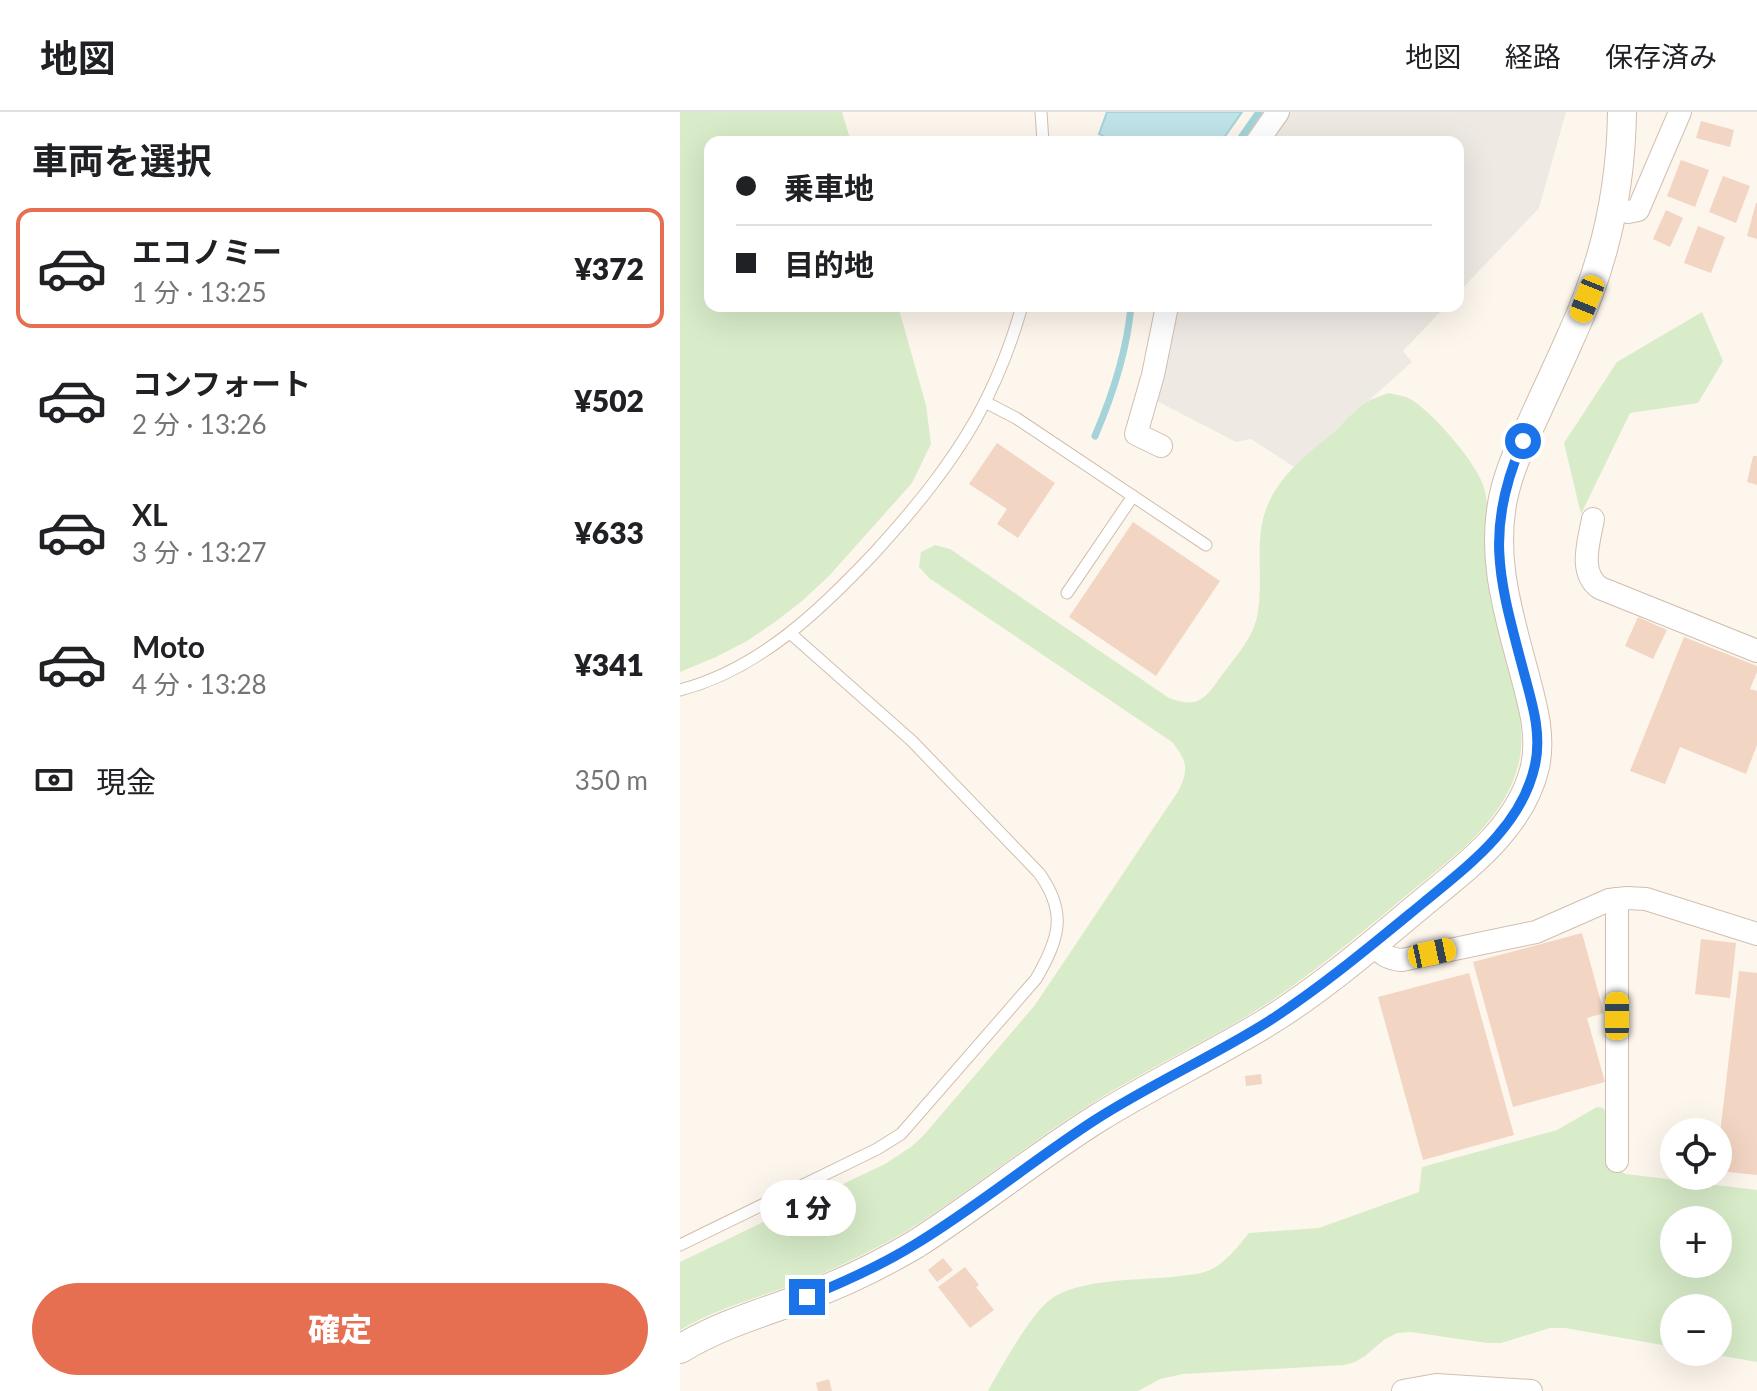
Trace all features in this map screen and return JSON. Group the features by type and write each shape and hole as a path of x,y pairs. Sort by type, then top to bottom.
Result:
{"street":[{"path":"1261,136 1278,112"},
{"path":"680,1349 720,1327 835,1285 890,1259 1093,1121 1276,1016 1322,985 1470,864 1518,809 1536,763 1538,738 1535,714 1500,574 1499,519 1512,466 1587,299 1598,265 1612,209 1622,112"},
{"path":"1612,209 1638,210 1680,112"},
{"path":"1161,446 1136,434 1156,364 1166,312"},
{"path":"1593,519 1588,547 1591,582 1757,651"},
{"path":"1373,944 1385,956 1402,960 1536,932 1591,907 1617,899 1646,899 1757,934"},
{"path":"1617,899 1617,1161"},
{"path":"1403,1391 1436,1385 1531,1391"}],"lane":[{"path":"1041,112 1043,136"},
{"path":"680,690 724,673 755,656 814,614 927,494 985,402 1014,335 1020,312"},
{"path":"985,402 1016,418 1206,545"},
{"path":"1067,593 1133,496"},
{"path":"680,1245 877,1149 901,1134 1036,979 1050,951 1058,923 1050,888 1039,873 912,741 790,633"}],"shaded area":[{"path":"1289,112 1566,112 1539,208 1464,287 1464,136 1272,136"},
{"path":"1175,312 1440,312 1403,351 1412,362 1294,467 1251,439 1236,442 1155,400"}],"green space":[{"path":"680,112 842,112 849,136 704,136 704,312 900,312 926,405 931,444 912,483 828,577 802,601 747,641 680,672"},
{"path":"1702,312 1723,361 1698,403 1630,413 1581,514 1564,443 1617,362"},
{"path":"1389,393 1412,400 1442,427 1473,466 1486,496 1493,602 1521,723 1519,762 1503,801 1491,818 1446,863 1280,995 1086,1107 907,1231 828,1271 724,1309 680,1330 680,1262 885,1164 923,1136 1035,1005 1179,790 1184,776 1181,754 1172,742 929,578 919,567 921,552 935,545 950,549 1169,698 1193,702 1209,693 1255,625 1259,603 1261,530 1275,491 1298,463 1358,408"},
{"path":"1597,1107 1607,1113 1613,1168 1626,1174 1660,1178 1660,1190 1732,1190 1732,1187 1757,1190 1757,1362 1732,1358 1732,1294 1660,1294 1660,1345 1565,1328 1550,1328 1501,1343 1411,1332 1397,1333 1365,1356 1344,1365 1183,1374 1160,1379 1138,1391 988,1391 1035,1316 1051,1299 1063,1292 1092,1284 1204,1272 1224,1261 1249,1233 1319,1228 1419,1192 1422,1167 1557,1130"}],"water":[{"path":"1107,112 1242,112 1225,136 1099,134"}],"building":[{"path":"1701,121 1734,130 1730,147 1696,138"},
{"path":"1681,160 1709,170 1695,207 1667,196"},
{"path":"1723,176 1750,186 1736,223 1709,212"},
{"path":"1757,203 1757,239 1747,236"},
{"path":"1666,210 1683,218 1670,247 1653,239"},
{"path":"1698,226 1725,237 1711,273 1684,263"},
{"path":"997,443 1055,483 1018,538 997,524 1007,509 969,484"},
{"path":"1753,456 1757,456 1757,485 1747,482"},
{"path":"1133,522 1220,581 1156,676 1069,617"},
{"path":"1638,617 1667,630 1653,659 1625,646"},
{"path":"1684,637 1757,666 1750,689 1757,691 1757,745 1746,774 1680,747 1665,784 1630,771"},
{"path":"1582,933 1604,1013 1587,1018 1605,1082 1513,1107 1473,962"},
{"path":"1701,939 1736,943 1730,998 1695,994"},
{"path":"1739,971 1757,973 1757,1175 1732,1172 1732,1118 1722,1118"},
{"path":"1469,973 1514,1135 1423,1160 1378,997"},
{"path":"1261,1074 1262,1084 1246,1086 1245,1076"},
{"path":"943,1258 953,1270 937,1282 928,1270"},
{"path":"965,1267 994,1310 970,1328 938,1287"},
{"path":"829,1379 832,1391 818,1391 816,1383"}],"waterway":[{"path":"1242,136 1259,112"},
{"path":"1095,436 1118,372 1130,312"}],"route":[{"path":"807,1297 862,1273 916,1244 1093,1121 1294,1004 1322,985 1470,864 1504,828 1529,786 1536,763 1538,738 1535,714 1505,601 1498,547 1504,493 1523,441"}]}
